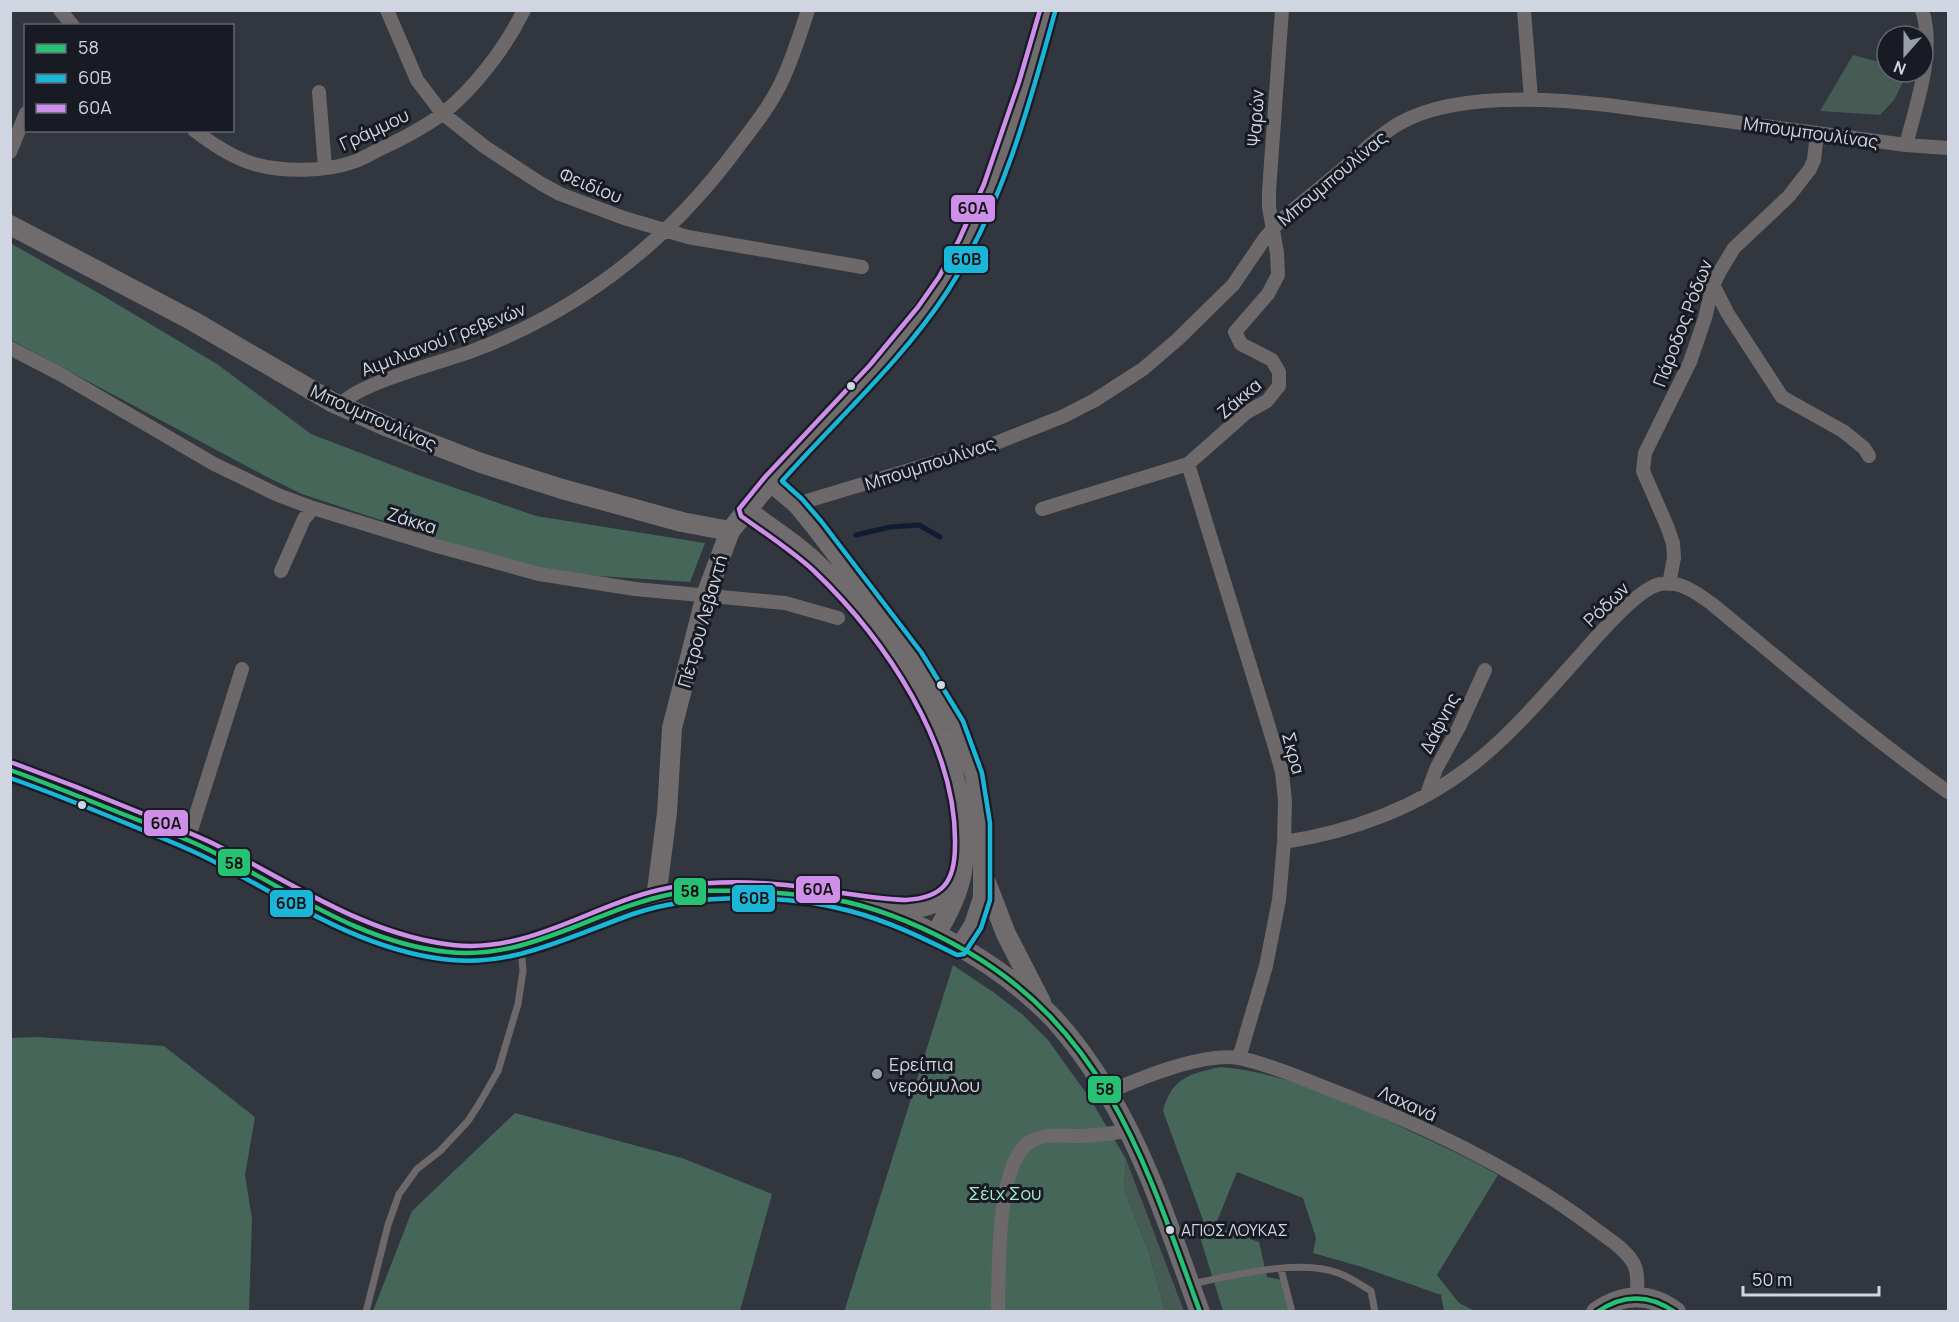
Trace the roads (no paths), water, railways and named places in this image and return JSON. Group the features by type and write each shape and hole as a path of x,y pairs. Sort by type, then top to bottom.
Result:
{"street":[{"name":"Φειδίου","path":"387,10 417,80 442,113 512,166 550,188 606,211 665,230 725,245 862,267"},
{"name":"Γράμμου","path":"197,132 231,156 274,168 325,168 353,162 408,136 442,113 483,71 503,45 524,10"},
{"name":"Αιμιλιανού Γρεβενών","path":"340,406 346,397 369,386 524,330 602,283 665,230 697,200 766,108 788,67 808,10"},
{"name":"Πέτρου Λεβαντή","path":"656,898 667,813 672,728 706,595 730,531 771,482 894,348 931,300 959,257 994,181 1034,61 1048,10"},
{"name":"Ψαρών","path":"1273,228 1269,191 1282,10"},
{"path":"1524,10 1531,99"},
{"path":"1906,145 1926,58 1927,30 1922,10"},
{"path":"319,92 325,168"},
{"name":"Μπουμπουλίνας","path":"797,504 986,447 1064,416 1095,400 1143,369 1178,339 1233,285 1273,228 1378,139 1400,123 1424,113 1456,106 1531,99 1607,105 1906,145 1948,148"},
{"path":"10,152 24,117"},
{"name":"Πάροδος Ρόδων","path":"1670,584 1674,565 1673,543 1643,471 1643,460 1648,444 1690,362 1713,285 1732,251 1789,196 1810,169 1815,160 1817,133"},
{"name":"Μπουμπουλίνας","path":"10,225 193,321 340,406 388,427 481,463 562,489 682,522 730,531"},
{"name":"Ζάκκα","path":"1042,509 1188,464 1247,412 1267,402 1279,386 1279,372 1272,360 1241,344 1235,332 1268,294 1278,275 1273,228"},
{"path":"1713,285 1728,314 1782,397 1843,431 1864,448 1869,456"},
{"name":"Ζάκκα","path":"10,348 60,374 214,464 278,495 314,508 437,546 539,574 635,589 785,603 838,618"},
{"name":"Σκρα","path":"1188,464 1282,772 1285,801 1284,842 1275,928 1257,1000 1239,1058"},
{"path":"771,482 797,504 915,657 956,724 975,775 983,823 983,898 970,932 960,948"},
{"path":"281,571 304,519 314,508"},
{"path":"746,510 784,537 821,568 877,631 902,665 934,726 954,779 962,819 962,872 949,911 935,935"},
{"path":"1670,584 1689,589 1712,604 1851,719 1948,792"},
{"name":"Ρόδων","path":"1284,842 1317,836 1401,808 1473,764 1514,727 1636,598 1657,585 1670,584"},
{"path":"188,840 242,669"},
{"name":"Δάφνης","path":"1427,794 1431,779 1459,728 1485,670"},
{"path":"10,770 67,790 188,840 343,919 391,940 456,953 480,953 545,941 656,898 691,892 741,891 799,894 910,909 924,907 947,894 962,872"},
{"path":"983,875 1006,934 1045,1010"},
{"path":"837,900 896,918 960,948 1006,978 1045,1010 1071,1040 1108,1092 1129,1131 1200,1311"},
{"name":"Λαχανά","path":"1108,1092 1151,1075 1188,1064 1217,1059 1239,1058 1295,1076 1370,1105 1434,1134 1528,1182 1574,1213 1625,1253 1633,1262 1636,1270 1637,1296"},
{"path":"998,1311 1000,1243 1005,1193 1018,1153 1027,1143 1045,1136 1129,1131"},
{"path":"1596,1311 1614,1301 1637,1296 1655,1300 1676,1311"}],"lane":[{"path":"366,1311 390,1217 399,1194 417,1169 440,1151 468,1121 498,1071 518,1004 523,971 521,947"},
{"path":"1190,1284 1304,1266 1338,1272 1371,1291 1374,1311"},
{"path":"1281,1269 1292,1311"}],"waterway":[{"path":"856,535 890,527 919,525 940,537"}],"place":[{"name":"Ερείπια νερόμυλου","path":"877,1074"},
{"name":"ΑΓΙΟΣ ΛΟΥΚΑΣ","path":"1170,1230"}],"park label":[{"name":"Σέιχ Σου","path":"1005,1193"}]}
